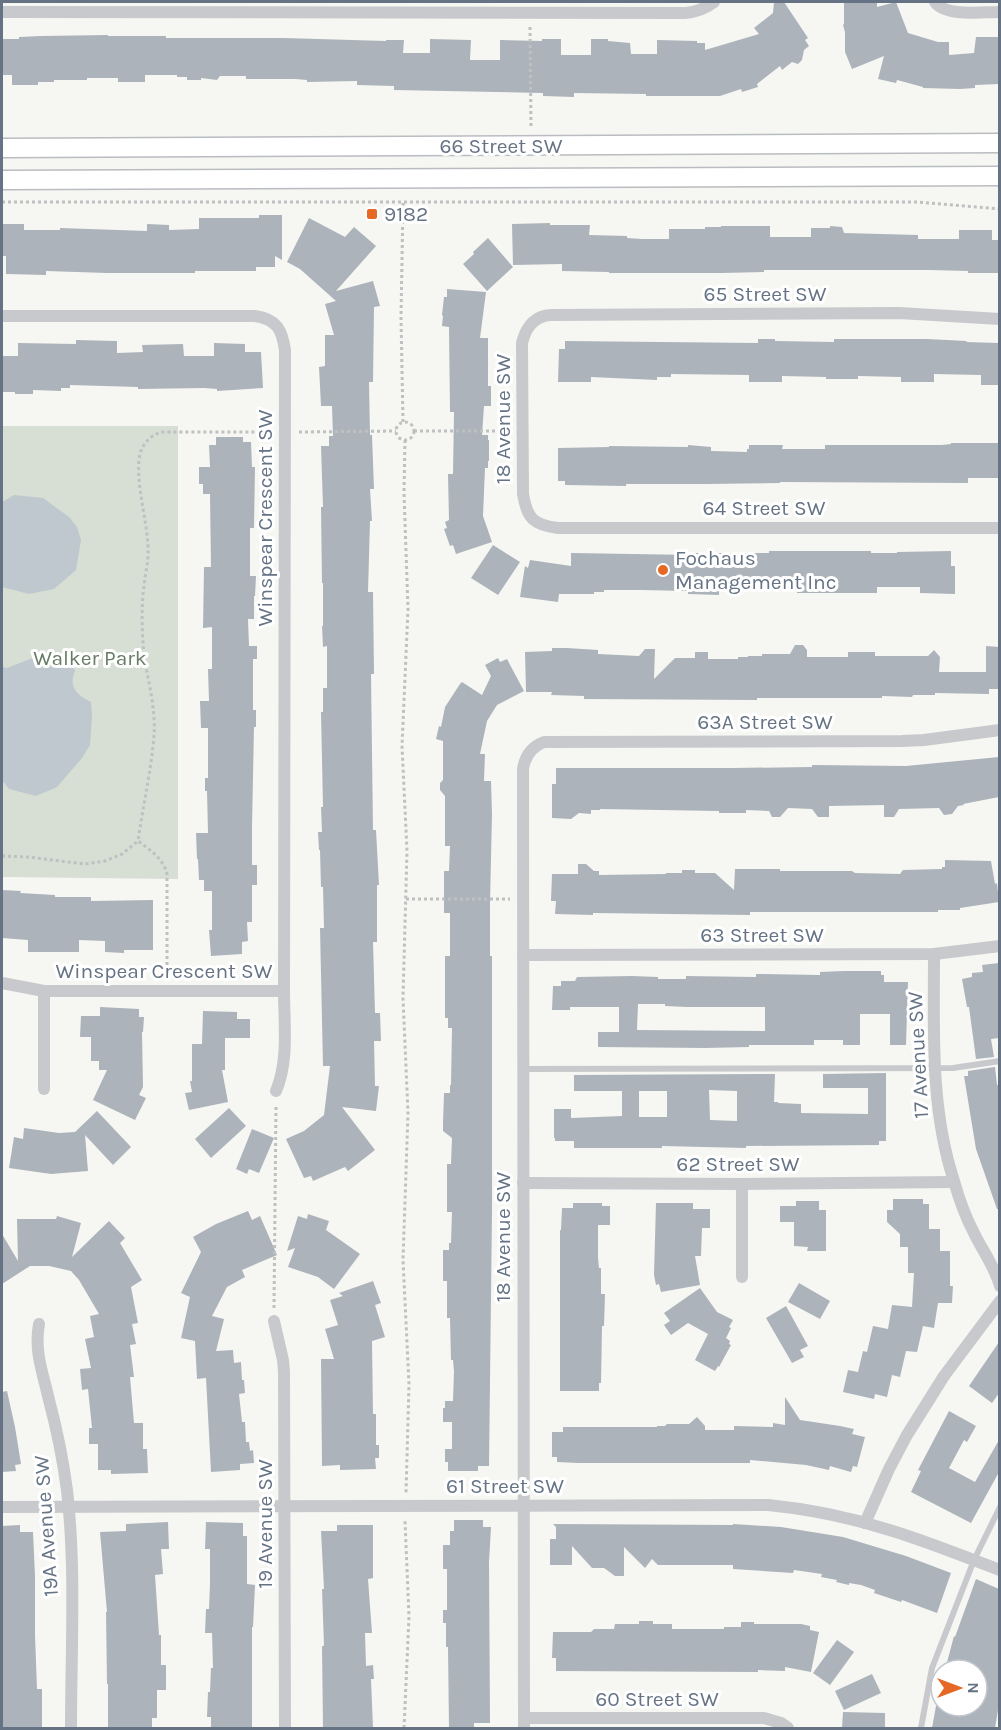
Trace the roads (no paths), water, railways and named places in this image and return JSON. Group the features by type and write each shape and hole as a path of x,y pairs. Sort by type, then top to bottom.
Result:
{"main road":[{"name":"66 Street SW","path":"2,148 999,143"},
{"name":"66 Street SW","path":"2,180 999,176"}],"street":[{"path":"2,12 290,7 515,7 685,13 696,12 713,2"},
{"path":"937,5 949,11 999,12"},
{"name":"65 Street SW","path":"533,321 544,315 899,314 999,319"},
{"name":"Winspear Crescent SW","path":"2,316 255,316 270,320 281,331 285,350 284,1062 282,1077 276,1091"},
{"name":"18 Avenue SW","path":"531,518 523,494 522,343 533,321"},
{"name":"64 Street SW","path":"531,518 542,526 558,528 999,528"},
{"name":"63A Street SW","path":"532,748 544,742 902,741 999,730"},
{"name":"18 Avenue SW","path":"524,1723 523,769 524,760 532,748"},
{"name":"63 Street SW","path":"523,955 934,954 999,946"},
{"name":"17 Avenue SW","path":"934,954 934,1068 944,1145 954,1182 972,1230 996,1275 999,1286"},
{"name":"Winspear Crescent SW","path":"2,983 44,991 284,991"},
{"name":"Winspear Crescent SW","path":"44,991 44,1089"},
{"name":"62 Street SW","path":"523,1183 954,1182"},
{"path":"742,1184 742,1277"},
{"path":"865,1522 907,1435 944,1376 999,1301"},
{"name":"19 Avenue SW","path":"274,1321 284,1372 285,1728"},
{"name":"19A Avenue SW","path":"39,1324 36,1339 37,1354 57,1434 68,1507 71,1556 71,1728"},
{"name":"61 Street SW","path":"2,1507 768,1505 798,1508 865,1522 999,1570"},
{"name":"60 Street SW","path":"524,1723 764,1718 775,1720 788,1728"}],"lane":[{"path":"524,1069 953,1068 999,1061"},
{"path":"921,1728 932,1668 974,1560 999,1507"}],"place":[{"name":"9182","path":"372,214"},
{"name":"Fochaus Management Inc","path":"663,570"}],"park label":[{"name":"Walker Park","path":"90,658"}]}
